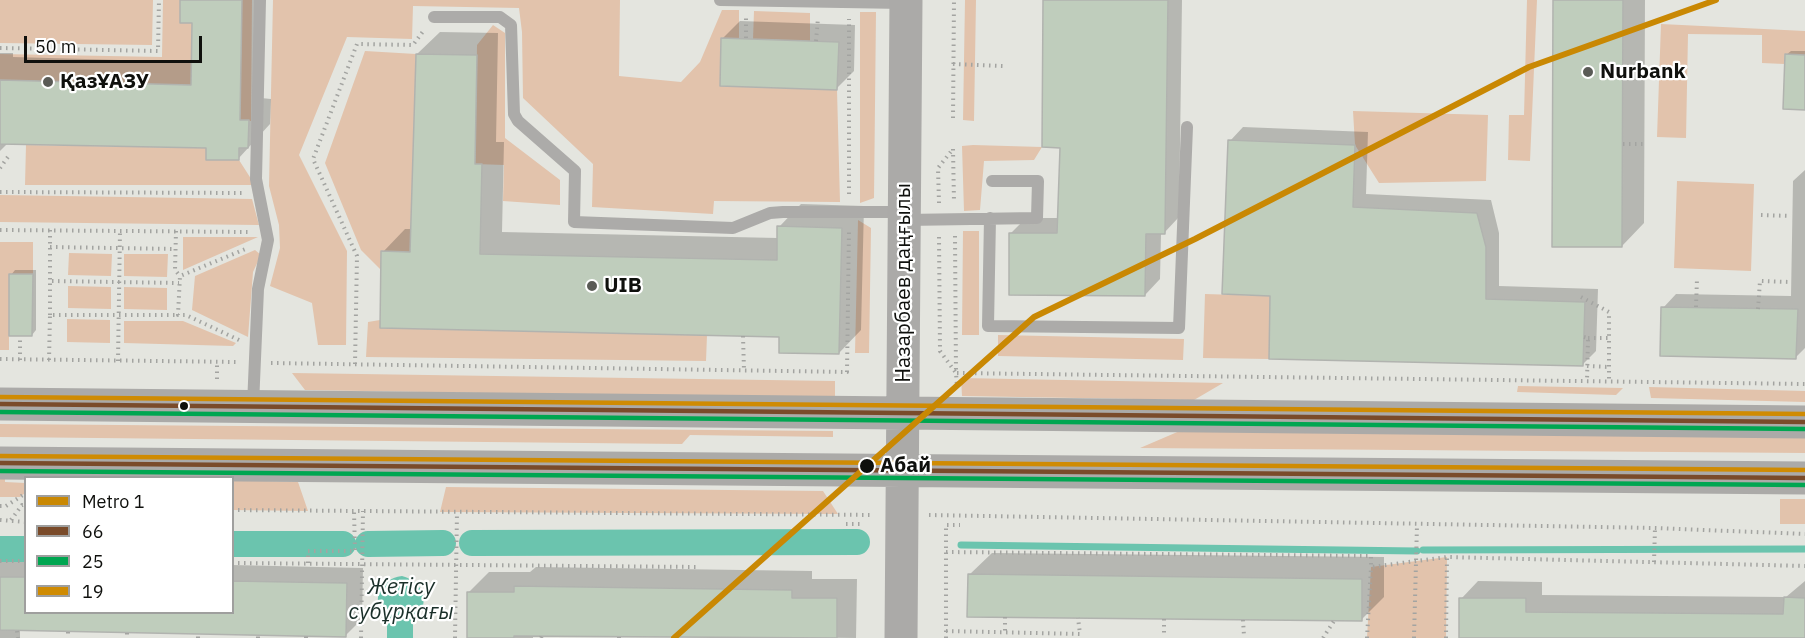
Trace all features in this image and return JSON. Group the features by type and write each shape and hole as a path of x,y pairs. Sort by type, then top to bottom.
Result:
{"main road":[{"name":"Назарбаев даңғылы","path":"901,638 906,1"},
{"path":"0,404 1805,422"},
{"path":"0,463 1805,478"}],"lane":[{"path":"253,406 248,363 268,236 257,193 260,0"},
{"path":"720,0 906,1"},
{"path":"434,17 500,17 511,25 514,114 575,171 574,222 733,228 770,213 849,211 939,219 1037,218 1038,181 992,181"},
{"path":"990,219 988,326 1179,328 1187,127"}],"path":[{"path":"0,48 158,51 159,0"},
{"path":"953,118 954,0"},
{"path":"0,359 847,372 849,2"},
{"path":"355,364 357,256 313,159 357,44 413,45 434,17"},
{"path":"953,64 1004,66"},
{"path":"1623,144 1646,144"},
{"path":"956,373 940,351 938,168 954,149 957,393"},
{"path":"0,168 10,154"},
{"path":"0,192 257,193"},
{"path":"1761,215 1791,216"},
{"path":"0,230 176,231 268,236"},
{"path":"49,360 50,230"},
{"path":"118,361 120,231"},
{"path":"176,231 175,270 180,276 178,315"},
{"path":"180,276 268,236"},
{"path":"50,247 176,249"},
{"path":"1696,308 1697,279"},
{"path":"50,281 179,284"},
{"path":"1758,309 1760,281 1790,282"},
{"path":"1581,297 1610,312 1609,382"},
{"path":"50,315 186,315 243,343 248,363"},
{"path":"20,336 20,360"},
{"path":"743,336 744,370"},
{"path":"1587,381 1586,338 1609,338"},
{"path":"217,362 217,387"},
{"path":"1587,366 1609,367"},
{"path":"956,373 1805,384"},
{"path":"0,506 6,506 24,494"},
{"path":"10,520 24,505"},
{"path":"234,510 846,514"},
{"path":"308,563 308,551 355,551 354,511"},
{"path":"361,638 363,511"},
{"path":"455,638 457,512"},
{"path":"960,516 1655,528 1805,534"},
{"path":"0,520 24,522"},
{"path":"846,524 861,524"},
{"path":"946,638 946,525 960,525"},
{"path":"1414,638 1418,525"},
{"path":"1654,562 1655,528"},
{"path":"946,552 1371,556 1367,638"},
{"path":"1371,567 1417,559 1448,557 1805,566"},
{"path":"1446,638 1448,557"},
{"path":"0,561 24,561"},
{"path":"234,562 699,567"},
{"path":"1005,617 1005,633"},
{"path":"946,631 1080,634 1078,618"},
{"path":"1164,619 1164,635"},
{"path":"1243,620 1244,636"},
{"path":"1323,638 1335,621"},
{"path":"17,631 18,638"},
{"path":"68,632 68,638"}],"shaded area":[{"path":"0,0 153,0 152,45 0,43"},
{"path":"163,0 180,0 180,23 192,23 191,85 0,80 0,54 162,57"},
{"path":"242,0 252,0 251,121 240,120"},
{"path":"273,0 620,0 619,76 681,82 700,62 722,10 739,10 739,38 721,38 720,86 837,90 840,202 714,201 713,214 592,207 593,164 523,98 522,32 519,8 413,6 412,39 347,37 299,155 347,251 346,345 318,345 312,303 270,286 280,248 279,225 269,186"},
{"path":"965,0 976,0 974,121 963,120"},
{"path":"1527,0 1537,0 1530,161 1508,160 1509,115 1524,115"},
{"path":"754,11 810,13 810,41 753,39"},
{"path":"860,12 876,12 874,198 860,203"},
{"path":"1661,24 1805,31 1805,55 1785,54 1784,64 1762,63 1762,35 1688,34 1686,138 1657,137"},
{"path":"493,25 505,33 505,138 560,180 560,205 503,201 504,165 475,164 477,45"},
{"path":"365,51 416,54 410,252 381,270 361,250 325,163"},
{"path":"1353,111 1488,115 1486,181 1379,183 1355,145"},
{"path":"26,145 206,148 206,160 239,160 255,185 25,185"},
{"path":"962,146 1042,147 1034,160 984,161 980,210 964,211"},
{"path":"1677,181 1754,184 1751,271 1674,268"},
{"path":"0,195 252,199 259,225 0,222"},
{"path":"858,220 871,228 869,353 855,353"},
{"path":"963,231 979,231 979,335 962,335"},
{"path":"183,237 258,237 183,270"},
{"path":"0,242 33,242 33,274 9,274 9,350 0,350"},
{"path":"255,250 261,255 253,272 248,337 192,310 195,276"},
{"path":"69,253 112,254 111,276 68,275"},
{"path":"124,254 168,254 167,277 124,276"},
{"path":"68,286 111,287 111,309 68,308"},
{"path":"124,287 167,288 167,310 124,309"},
{"path":"1205,294 1270,296 1269,359 1203,358"},
{"path":"67,319 110,320 110,343 67,342"},
{"path":"380,320 380,328 707,335 706,361 366,357 368,322"},
{"path":"124,321 183,321 236,343 233,346 124,343"},
{"path":"998,335 1184,339 1183,360 998,356"},
{"path":"292,373 835,381 835,399 305,390"},
{"path":"961,378 1223,383 1194,400 962,396"},
{"path":"1518,386 1623,388 1616,395 1517,392"},
{"path":"1649,387 1805,391 1805,402 1651,398"},
{"path":"0,424 833,431 833,437 690,435 682,444 0,437"},
{"path":"1182,430 1805,436 1805,453 1140,448"},
{"path":"0,478 5,478 5,482 24,483 24,494 20,497 0,497"},
{"path":"234,480 298,482 308,511 234,510"},
{"path":"446,487 823,491 838,514 440,512"},
{"path":"1780,499 1805,499 1805,524 1780,524"},
{"path":"1447,557 1446,638 1367,638 1371,567"}],"water":[{"name":"Жетісу субұрқағы","path":"402,576 416,583 424,601 419,614 413,620 413,638 387,638 387,619 379,606 379,592 387,582"}],"building":[{"name":"ҚазҰАЗУ","path":"180,0 242,0 240,120 249,120 248,148 239,148 239,160 206,160 206,148 0,144 0,80 191,85 192,23 180,23"},
{"path":"1043,0 1168,0 1165,234 1146,234 1145,296 1009,295 1009,233 1057,233 1060,148 1042,147"},
{"name":"Nurbank","path":"1553,0 1623,0 1622,247 1552,247"},
{"path":"721,38 839,42 837,90 720,86"},
{"path":"416,54 477,55 475,164 482,164 480,254 777,260 777,226 842,228 839,354 779,353 779,337 380,328 381,251 410,252"},
{"path":"1785,54 1805,55 1805,110 1783,109"},
{"path":"1228,140 1355,145 1353,207 1477,213 1486,247 1486,299 1585,302 1583,366 1269,359 1270,296 1222,294"},
{"path":"9,274 33,274 32,336 9,336"},
{"path":"1661,307 1798,309 1796,359 1660,356"},
{"path":"968,574 1362,579 1362,621 967,617"},
{"path":"0,577 24,577 24,614 234,614 234,581 347,583 346,637 0,630"},
{"path":"514,586 792,590 792,598 837,598 837,638 514,636 514,638 467,638 467,592 514,592"},
{"path":"1784,597 1805,598 1805,638 1459,638 1459,598 1526,598 1526,612 1783,614"}],"waterway":[{"path":"472,543 857,542"},
{"path":"368,544 443,543"},
{"path":"234,544 343,544"},
{"path":"961,545 1417,551"},
{"path":"0,549 24,549"},
{"path":"1423,550 1805,549"}],"metro line":[{"name":"1","path":"674,638 1034,317 1195,239 1529,67 1716,0"}],"transit line":[{"name":"19","path":"0,397 1805,414"},
{"name":"66","path":"0,404 1805,422"},
{"name":"25","path":"0,412 1805,429"},
{"name":"19","path":"0,456 1805,470"},
{"name":"66","path":"0,463 1805,478"},
{"name":"25","path":"0,471 1805,485"}],"place":[{"name":"Nurbank","path":"1588,72"},
{"name":"ҚазҰАЗУ","path":"48,82"},
{"name":"UIB","path":"592,286"},
{"name":"Абай","path":"867,466"}]}
